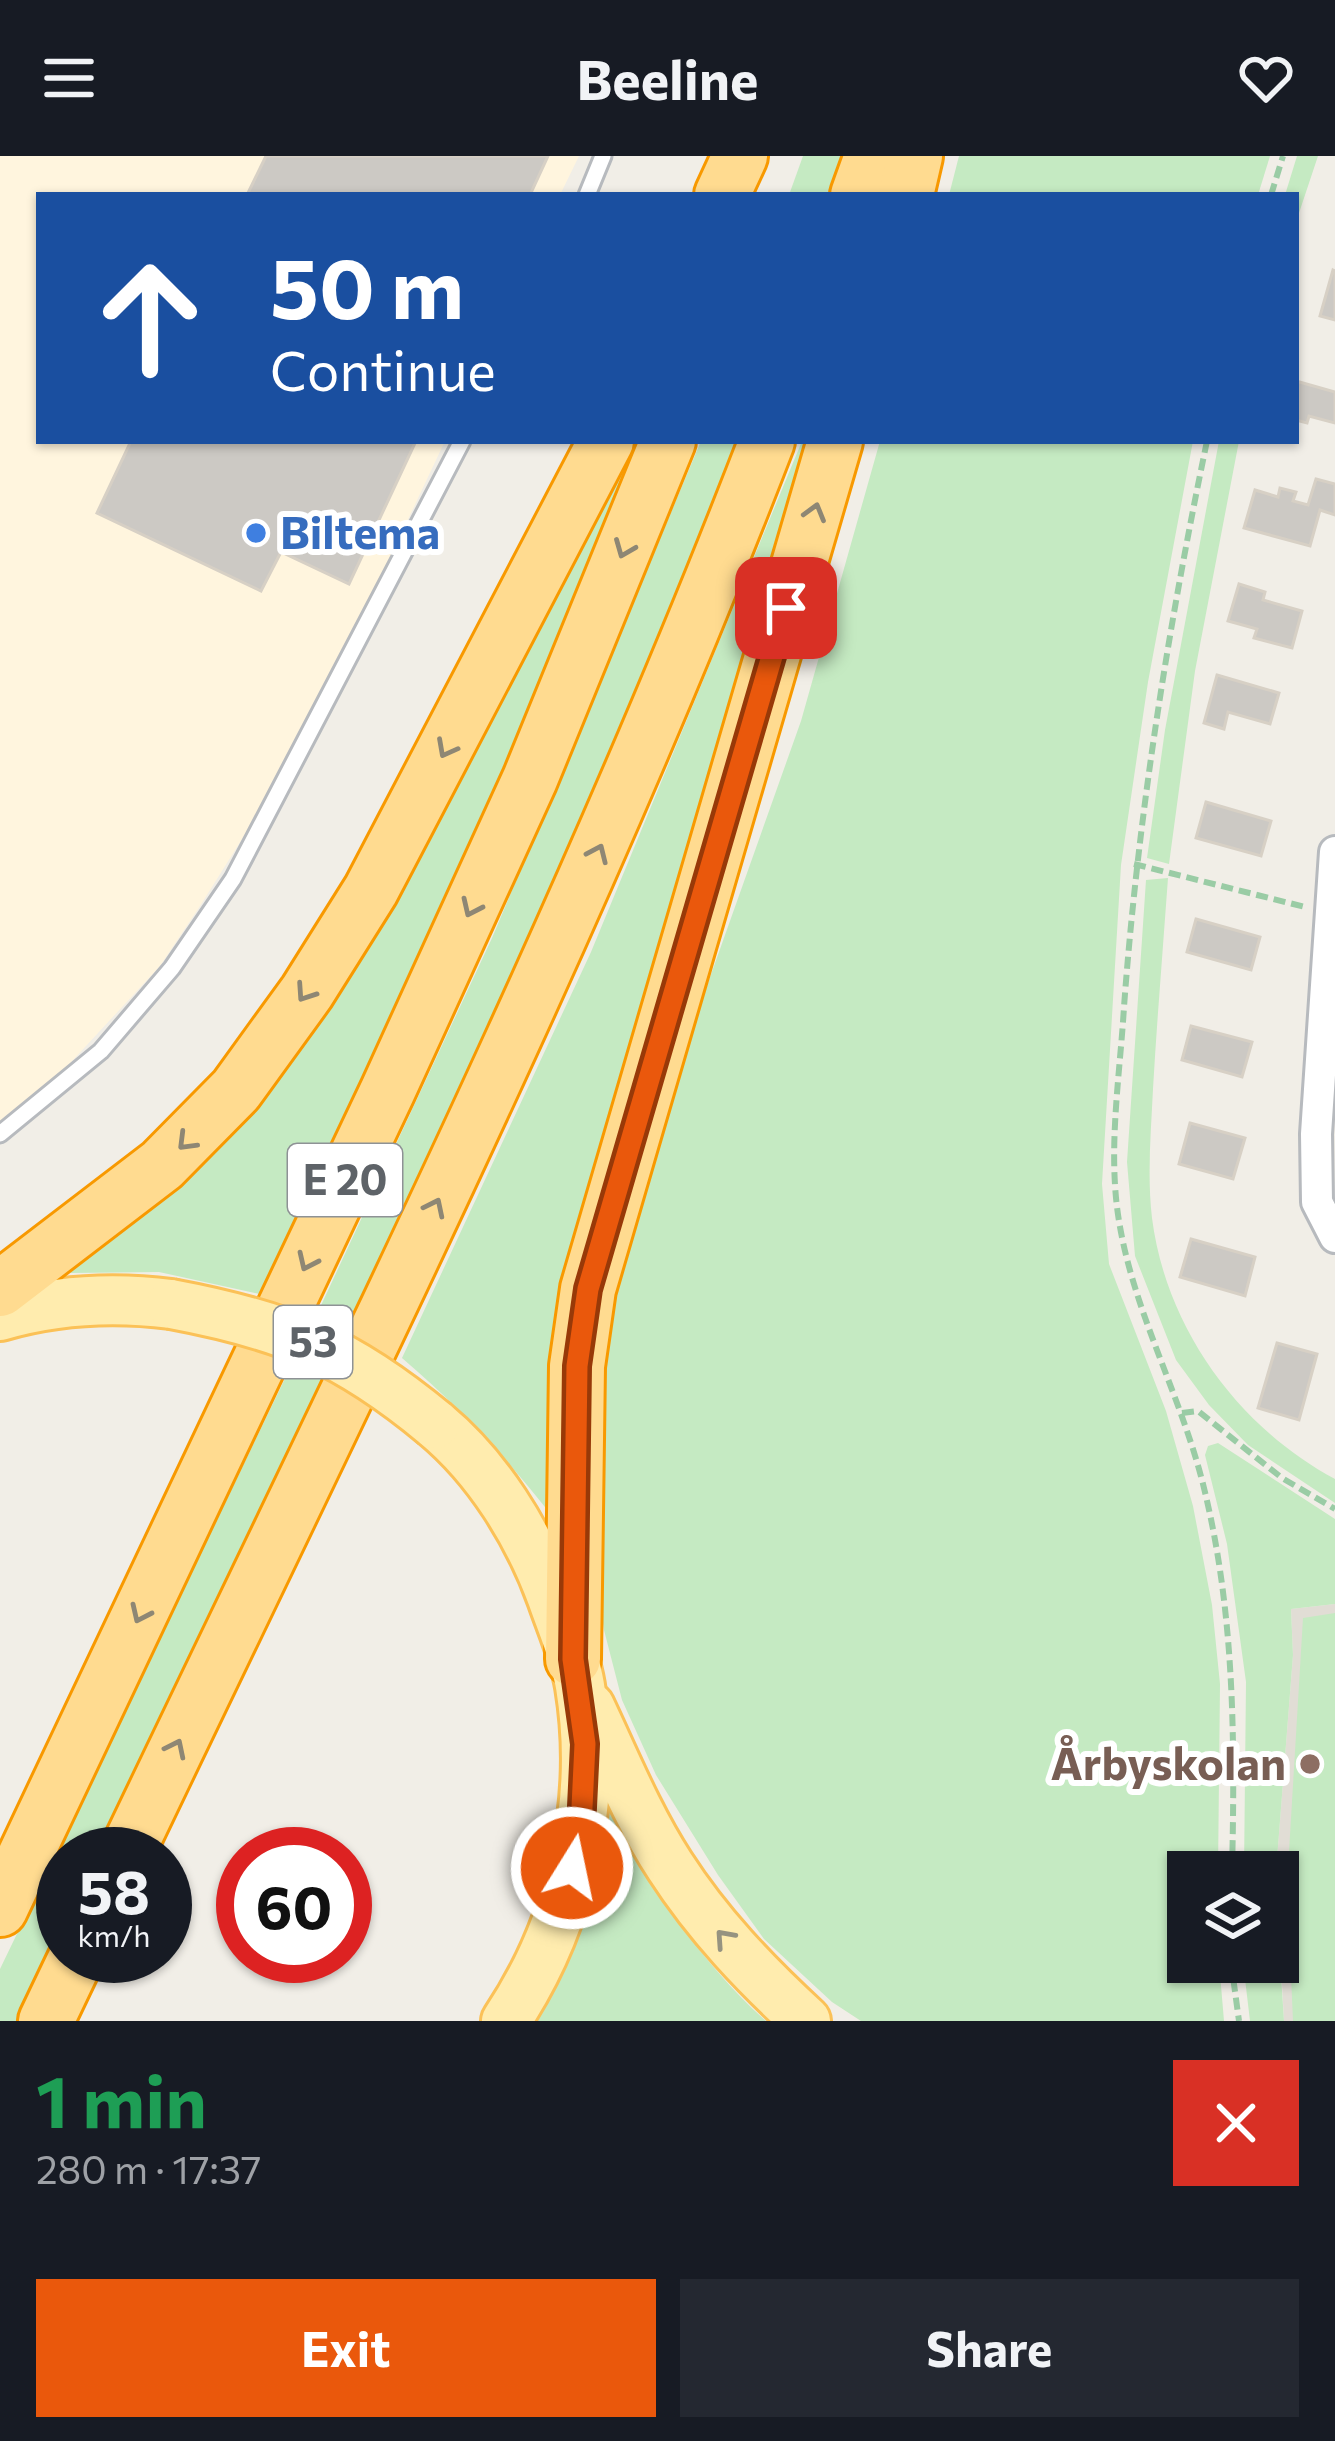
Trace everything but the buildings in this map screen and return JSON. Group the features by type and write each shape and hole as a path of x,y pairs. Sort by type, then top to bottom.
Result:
{"highway":[{"path":"723,192 740,156"},
{"path":"764,192 778,156"},
{"path":"859,192 872,156"},
{"path":"907,192 915,156"},
{"path":"0,1289 162,1165 236,1090 296,1007 382,870 604,444"},
{"name":"E 20","path":"0,1909 502,841 667,444"},
{"name":"E 20","path":"139,1827 514,1042 630,782 766,444"},
{"path":"576,1673 577,1366 588,1289 835,444"},
{"path":"46,2021 64,1983"}],"main road":[{"name":"53","path":"0,1316 30,1307 130,1299 227,1315 319,1344 383,1381 435,1424 505,1503 539,1562 576,1673 667,1862 707,1919 762,1981 806,2021"},
{"name":"53","path":"506,2021 531,1983 563,1908 581,1828 585,1744 576,1673"}],"street":[{"path":"1335,852 1316,1134 1317,1202 1335,1237"}],"lane":[{"path":"587,192 604,156"},
{"path":"0,1135 101,1051 172,968 233,879 461,444"}],"path":[{"path":"1271,192 1283,156"},
{"path":"1206,444 1134,864 1115,1134 1117,1200 1126,1261 1182,1413 1213,1526 1227,1620 1235,1727 1232,1851"},
{"path":"1134,864 1330,914"},
{"path":"1182,1413 1198,1411 1282,1478 1335,1510"},
{"path":"1234,1983 1239,2021"}],"shaded area":[{"path":"0,156 579,156 561,192 36,192 36,444 444,444 351,640 259,812 200,906 160,966 61,1073 0,1126"},
{"name":"Årbyskolan","path":"1335,1604 1335,2021 1284,2021 1282,1983 1299,1983 1299,1851 1278,1851 1293,1655 1291,1609"}],"green space":[{"path":"803,156 848,156 834,192 790,192"},
{"path":"959,156 1270,156 1259,192 950,192"},
{"path":"1297,156 1318,156 1299,213 1299,192 1286,192"},
{"path":"630,444 640,444 534,702 264,1295 159,1272 71,1273 71,1267 163,1193 286,1070 355,965 510,685"},
{"path":"700,444 741,444 532,944 350,1329 317,1314 492,938"},
{"path":"801,444 814,444 549,1512 479,1431 402,1358 591,952"},
{"path":"879,444 1192,444 1148,682 1121,865 1102,1184 1109,1264 1166,1411 1193,1506 1212,1605 1220,1684 1218,1851 1167,1851 1167,1983 1221,1983 1224,2021 861,2021 832,2002 764,1939 656,1775 622,1700 604,1630 589,1530 603,1310 709,980 801,721"},
{"path":"1218,444 1238,444 1195,671 1169,864 1147,858 1165,730"},
{"path":"1168,878 1150,1154 1152,1218 1160,1259 1190,1335 1212,1370 1267,1432 1335,1479 1335,1503 1248,1445 1209,1405 1176,1360 1135,1256 1127,1162 1146,880"},
{"path":"293,1362 331,1381 115,1827 69,1827"},
{"path":"1218,1443 1335,1519 1335,1604 1291,1609 1293,1655 1278,1851 1244,1851 1246,1682 1227,1544 1205,1455 1208,1446"},
{"name":"Årbyskolan","path":"1335,1613 1335,2021 1293,2021 1291,1983 1299,1983 1299,1851 1289,1851 1303,1618"},
{"path":"600,1805 612,1810 643,1867 699,1949 766,2021 531,2021"},
{"path":"36,1894 39,1983 21,2021 0,2021 0,1969"},
{"path":"1245,1983 1282,1983 1284,2021 1250,2021"}],"place":[{"name":"Biltema","path":"256,533"},
{"name":"Årbyskolan","path":"1310,1764"}],"route":[{"path":"572,1868 581,1828 585,1744 573,1659 577,1366 588,1289 786,608"}]}
